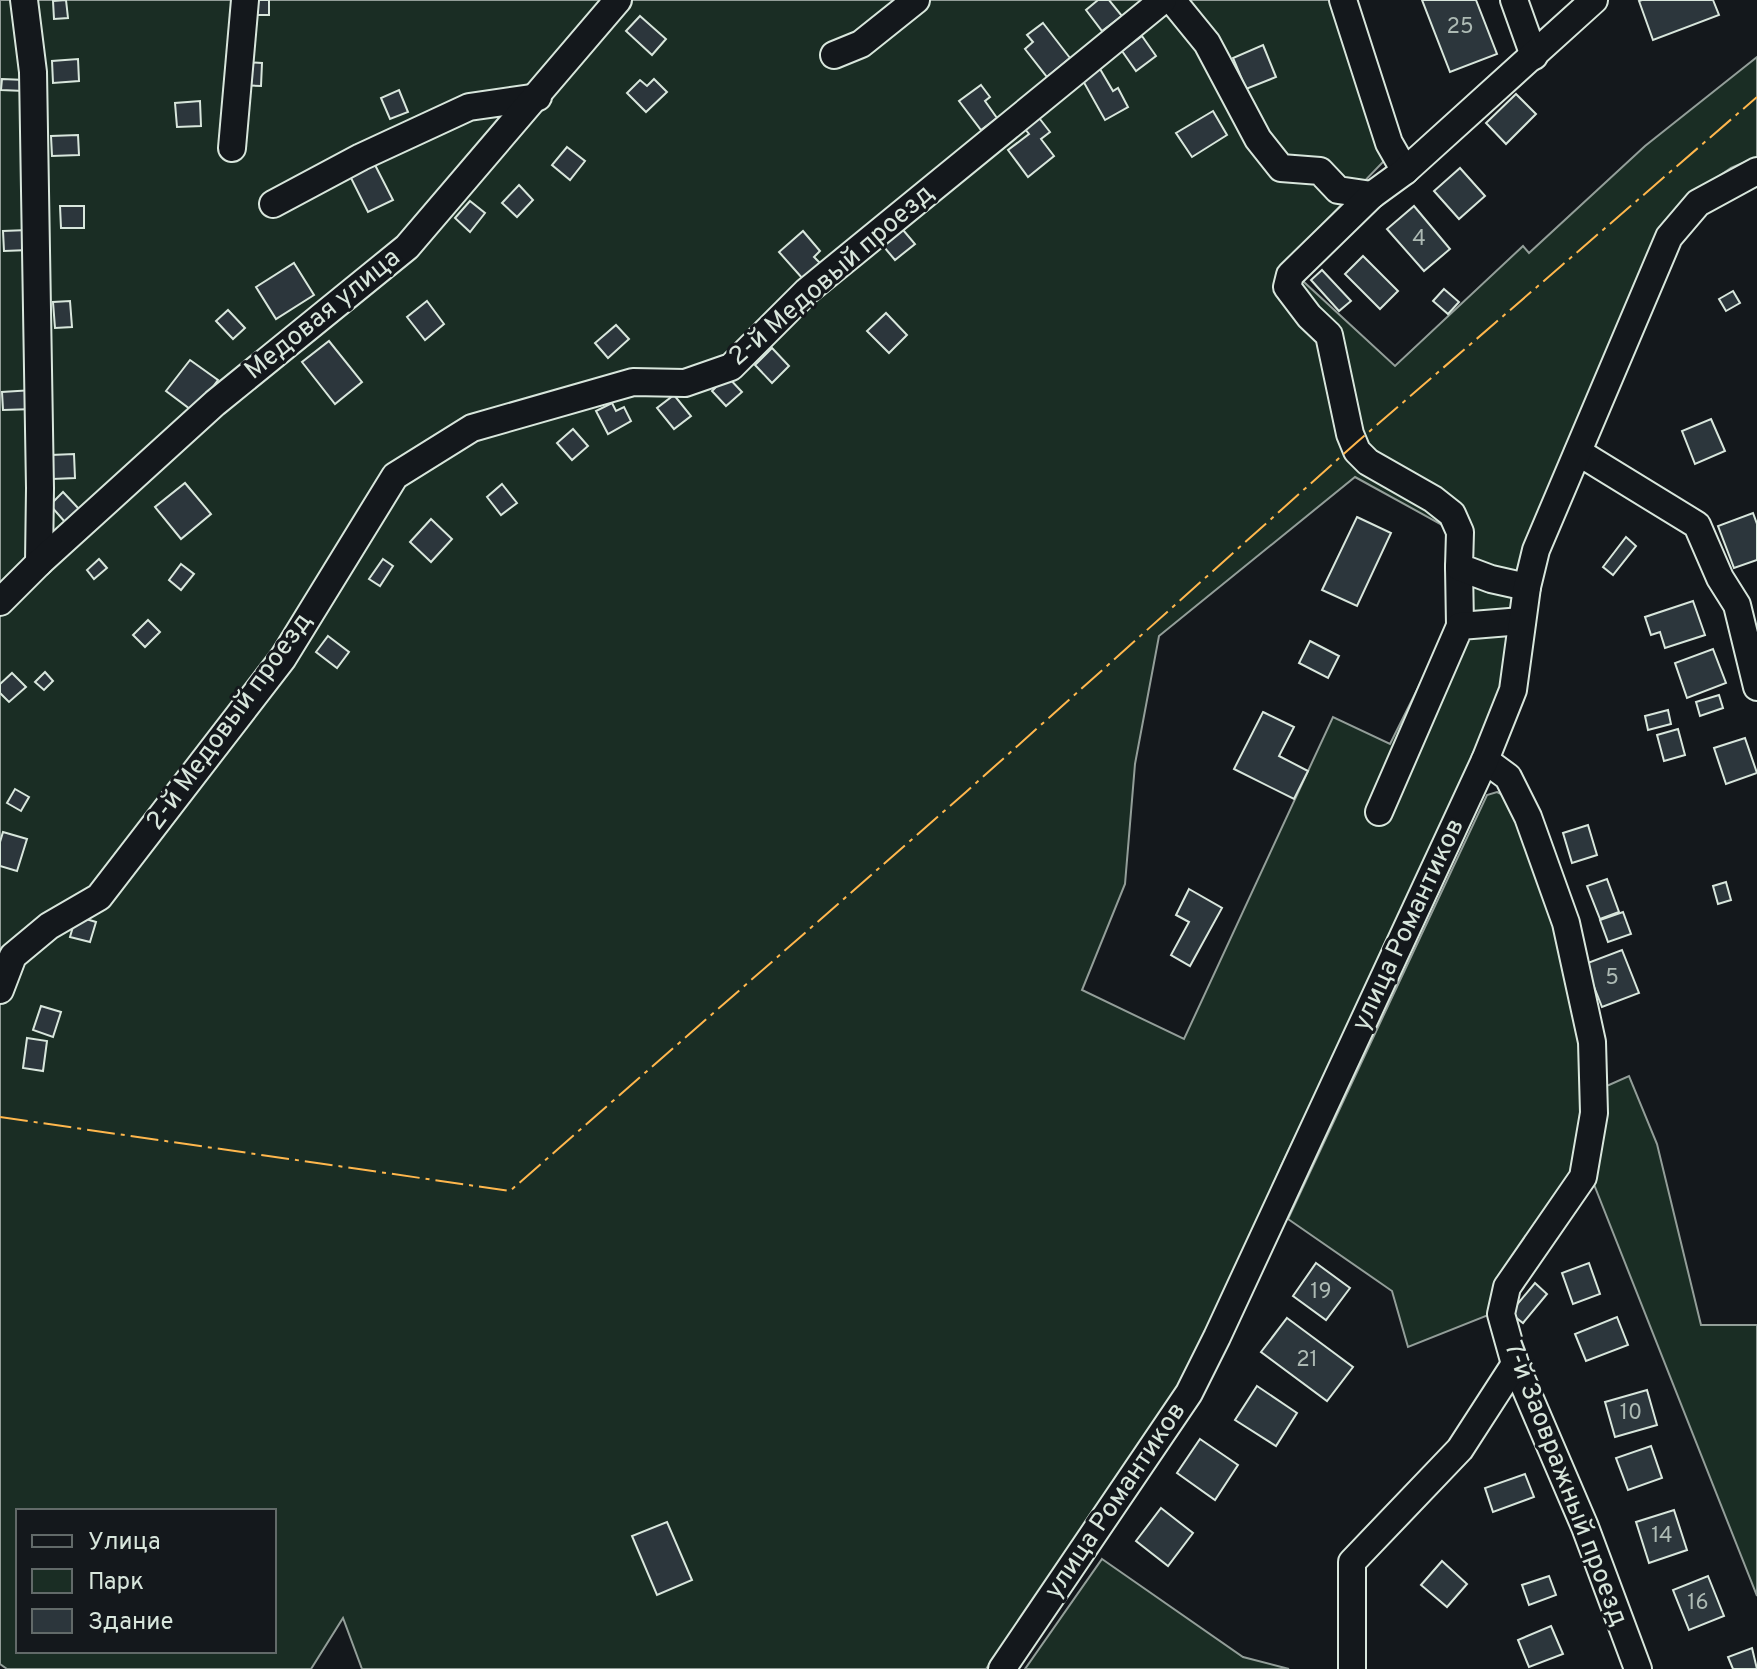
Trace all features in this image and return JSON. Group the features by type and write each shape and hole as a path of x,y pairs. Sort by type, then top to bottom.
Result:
{"street":[{"path":"24,0 33,72 39,563"},
{"path":"232,148 245,0"},
{"name":"Медовая улица","path":"0,602 215,403 407,247 618,0"},
{"path":"834,55 861,44 916,0"},
{"name":"2-й Медовый проезд","path":"0,990 13,956 49,926 99,897 283,658 395,476 472,428 633,382 685,383 731,367 807,291 1163,0"},
{"path":"1172,0 1207,43 1258,139 1281,168 1320,171 1338,190 1372,195"},
{"path":"1343,0 1389,143 1405,171"},
{"path":"1514,0 1534,56"},
{"path":"1379,812 1460,626 1460,532 1452,514 1433,499 1368,462 1357,451 1350,434 1329,335 1309,316 1287,287 1290,275 1372,195 1405,171 1594,0"},
{"path":"273,204 361,157 469,107 538,97"},
{"name":"улица Романтиков","path":"1002,1669 1189,1393 1485,760 1513,690 1527,587 1536,550 1669,237 1698,203 1757,171"},
{"path":"1578,452 1697,525 1720,578 1747,601 1757,687"},
{"path":"1459,567 1491,579 1527,587"},
{"path":"1460,626 1522,621"},
{"name":"7-й Заовражный проезд","path":"1485,760 1508,777 1528,817 1566,923 1592,1042 1594,1113 1583,1177 1507,1287 1501,1314 1515,1364 1585,1527 1638,1669"},
{"path":"1352,1669 1352,1562 1460,1449 1515,1364"}],"green space":[{"path":"0,0 1333,0 1384,161 1287,261 1304,282 1395,366 1523,246 1529,253 1645,146 1757,57 1757,157 1731,168 1698,191 1529,547 1494,721 1282,1164 1211,1327 1181,1387 986,1669 362,1669 343,1618 311,1669 7,1669 0,1664","holes":["1355,477 1455,532 1449,626 1390,744 1333,717 1184,1039 1082,990 1125,884 1135,764 1159,636"]},
{"path":"1497,792 1507,797 1562,927 1586,1090 1629,1076 1657,1144 1701,1325 1757,1325 1757,1596 1593,1182 1496,1312 1408,1347 1392,1291 1288,1219 1487,795"},
{"path":"1102,1559 1243,1657 1289,1669 1025,1669"}],"building":[{"path":"66,0 68,18 54,19 53,1"},
{"path":"257,0 269,0 269,15 256,15"},
{"path":"1098,0 1109,0 1122,16 1102,31 1086,10"},
{"path":"1422,0 1476,0 1497,54 1450,72"},
{"path":"1713,0 1719,15 1653,40 1639,1"},
{"path":"640,16 666,39 652,55 626,31"},
{"path":"1043,23 1070,58 1047,77 1025,49 1033,42 1027,35"},
{"path":"1142,36 1156,56 1136,71 1122,51"},
{"path":"1263,45 1276,77 1246,89 1233,58"},
{"path":"78,59 79,81 53,83 52,61"},
{"path":"242,62 262,63 261,86 241,85"},
{"path":"1100,69 1113,91 1118,88 1128,107 1105,120 1082,79"},
{"path":"2,79 25,80 24,91 1,90"},
{"path":"654,79 667,92 646,112 627,93 640,80 647,86"},
{"path":"981,85 990,97 985,101 997,118 981,130 959,101"},
{"path":"399,90 408,112 390,119 381,98"},
{"path":"1516,94 1536,114 1506,144 1486,123"},
{"path":"200,101 201,126 177,127 175,103"},
{"path":"1213,111 1227,135 1192,157 1176,133"},
{"path":"1036,114 1050,132 1041,139 1054,156 1028,177 1008,150 1029,134 1021,124"},
{"path":"78,135 79,155 52,156 51,136"},
{"path":"567,147 585,161 570,180 552,165"},
{"path":"374,163 393,200 368,212 350,176"},
{"path":"1460,168 1485,196 1459,219 1434,191"},
{"path":"519,185 533,200 517,217 502,203"},
{"path":"470,201 485,213 470,232 455,218"},
{"path":"60,206 84,206 84,228 61,228"},
{"path":"1414,206 1450,249 1424,271 1387,229"},
{"path":"898,224 915,244 895,260 879,241"},
{"path":"28,230 29,250 4,251 3,231"},
{"path":"803,231 820,251 814,257 820,263 803,279 779,252"},
{"path":"1363,256 1398,291 1380,309 1345,274"},
{"path":"294,263 314,295 276,319 256,287"},
{"path":"1322,270 1351,301 1339,311 1311,280"},
{"path":"1444,289 1459,302 1448,314 1433,301"},
{"path":"1733,291 1740,303 1726,311 1719,299"},
{"path":"70,301 72,327 55,328 53,302"},
{"path":"427,301 444,324 425,340 407,317"},
{"path":"228,310 245,328 233,339 216,321"},
{"path":"886,313 907,335 889,353 867,331"},
{"path":"616,325 629,339 608,358 595,343"},
{"path":"329,341 362,382 335,404 302,362"},
{"path":"772,348 789,366 772,383 755,365"},
{"path":"190,360 218,380 194,412 166,391"},
{"path":"727,376 742,392 726,406 712,391"},
{"path":"33,390 34,409 3,410 2,392"},
{"path":"674,395 691,416 674,429 657,408"},
{"path":"612,403 616,411 624,407 631,421 608,434 596,411"},
{"path":"1711,419 1725,451 1695,464 1682,431"},
{"path":"573,429 588,446 572,460 557,443"},
{"path":"74,454 75,478 52,479 51,455"},
{"path":"185,483 211,514 181,539 155,507"},
{"path":"502,484 517,503 501,515 487,497"},
{"path":"63,492 79,509 65,522 50,505"},
{"path":"1753,513 1757,524 1757,560 1734,568 1718,526"},
{"path":"1357,517 1391,533 1357,606 1322,590"},
{"path":"431,519 452,539 431,562 410,542"},
{"path":"1626,537 1636,546 1613,575 1603,567"},
{"path":"99,559 107,568 94,579 87,570"},
{"path":"383,559 393,566 380,586 369,579"},
{"path":"181,564 194,574 181,590 169,580"},
{"path":"1693,601 1705,635 1665,648 1660,632 1651,635 1645,617"},
{"path":"148,620 160,632 145,647 133,635"},
{"path":"328,636 349,652 337,668 316,652"},
{"path":"1310,641 1339,656 1328,678 1299,663"},
{"path":"1713,649 1726,683 1687,698 1675,663"},
{"path":"45,672 53,681 44,690 35,682"},
{"path":"12,673 26,687 9,702 0,693 0,684"},
{"path":"1719,695 1723,708 1700,716 1696,702"},
{"path":"1668,710 1671,724 1648,730 1645,716"},
{"path":"1263,712 1294,727 1279,756 1308,771 1294,799 1234,769"},
{"path":"1678,729 1685,755 1664,761 1657,735"},
{"path":"1745,738 1757,773 1726,784 1714,748"},
{"path":"15,789 29,797 21,811 7,803"},
{"path":"1588,825 1597,855 1572,863 1563,833"},
{"path":"3,832 27,839 17,871 0,866"},
{"path":"1607,879 1619,912 1600,919 1587,886"},
{"path":"1726,882 1731,900 1718,904 1713,886"},
{"path":"1189,889 1222,908 1190,966 1171,955 1189,922 1176,915"},
{"path":"1623,912 1631,934 1608,942 1600,920"},
{"path":"76,916 96,922 90,942 70,937"},
{"path":"1622,950 1639,993 1602,1007 1585,964"},
{"path":"41,1006 61,1012 53,1037 33,1030"},
{"path":"27,1038 47,1041 43,1071 23,1068"},
{"path":"1316,1263 1350,1288 1326,1320 1293,1296"},
{"path":"1589,1263 1600,1294 1573,1304 1562,1273"},
{"path":"1535,1283 1547,1294 1523,1323 1510,1313"},
{"path":"1617,1317 1628,1345 1586,1361 1575,1334"},
{"path":"1287,1318 1353,1367 1327,1401 1261,1352"},
{"path":"1257,1386 1297,1413 1276,1446 1235,1420"},
{"path":"1647,1390 1657,1425 1615,1437 1605,1402"},
{"path":"1200,1439 1238,1465 1215,1500 1177,1473"},
{"path":"1651,1446 1662,1478 1628,1490 1616,1458"},
{"path":"1525,1474 1534,1497 1493,1512 1485,1488"},
{"path":"1161,1508 1193,1533 1168,1566 1136,1541"},
{"path":"1674,1510 1687,1550 1649,1563 1636,1522"},
{"path":"667,1522 692,1580 657,1595 632,1536"},
{"path":"1442,1561 1467,1584 1447,1607 1421,1585"},
{"path":"1549,1576 1556,1595 1529,1605 1522,1585"},
{"path":"1708,1576 1724,1616 1689,1630 1673,1590"},
{"path":"1551,1626 1563,1654 1529,1667 1518,1640"},
{"path":"1752,1648 1757,1669 1733,1669 1728,1657"}],"power":[{"path":"0,1117 510,1191 966,792 1356,443 1757,97"}]}
